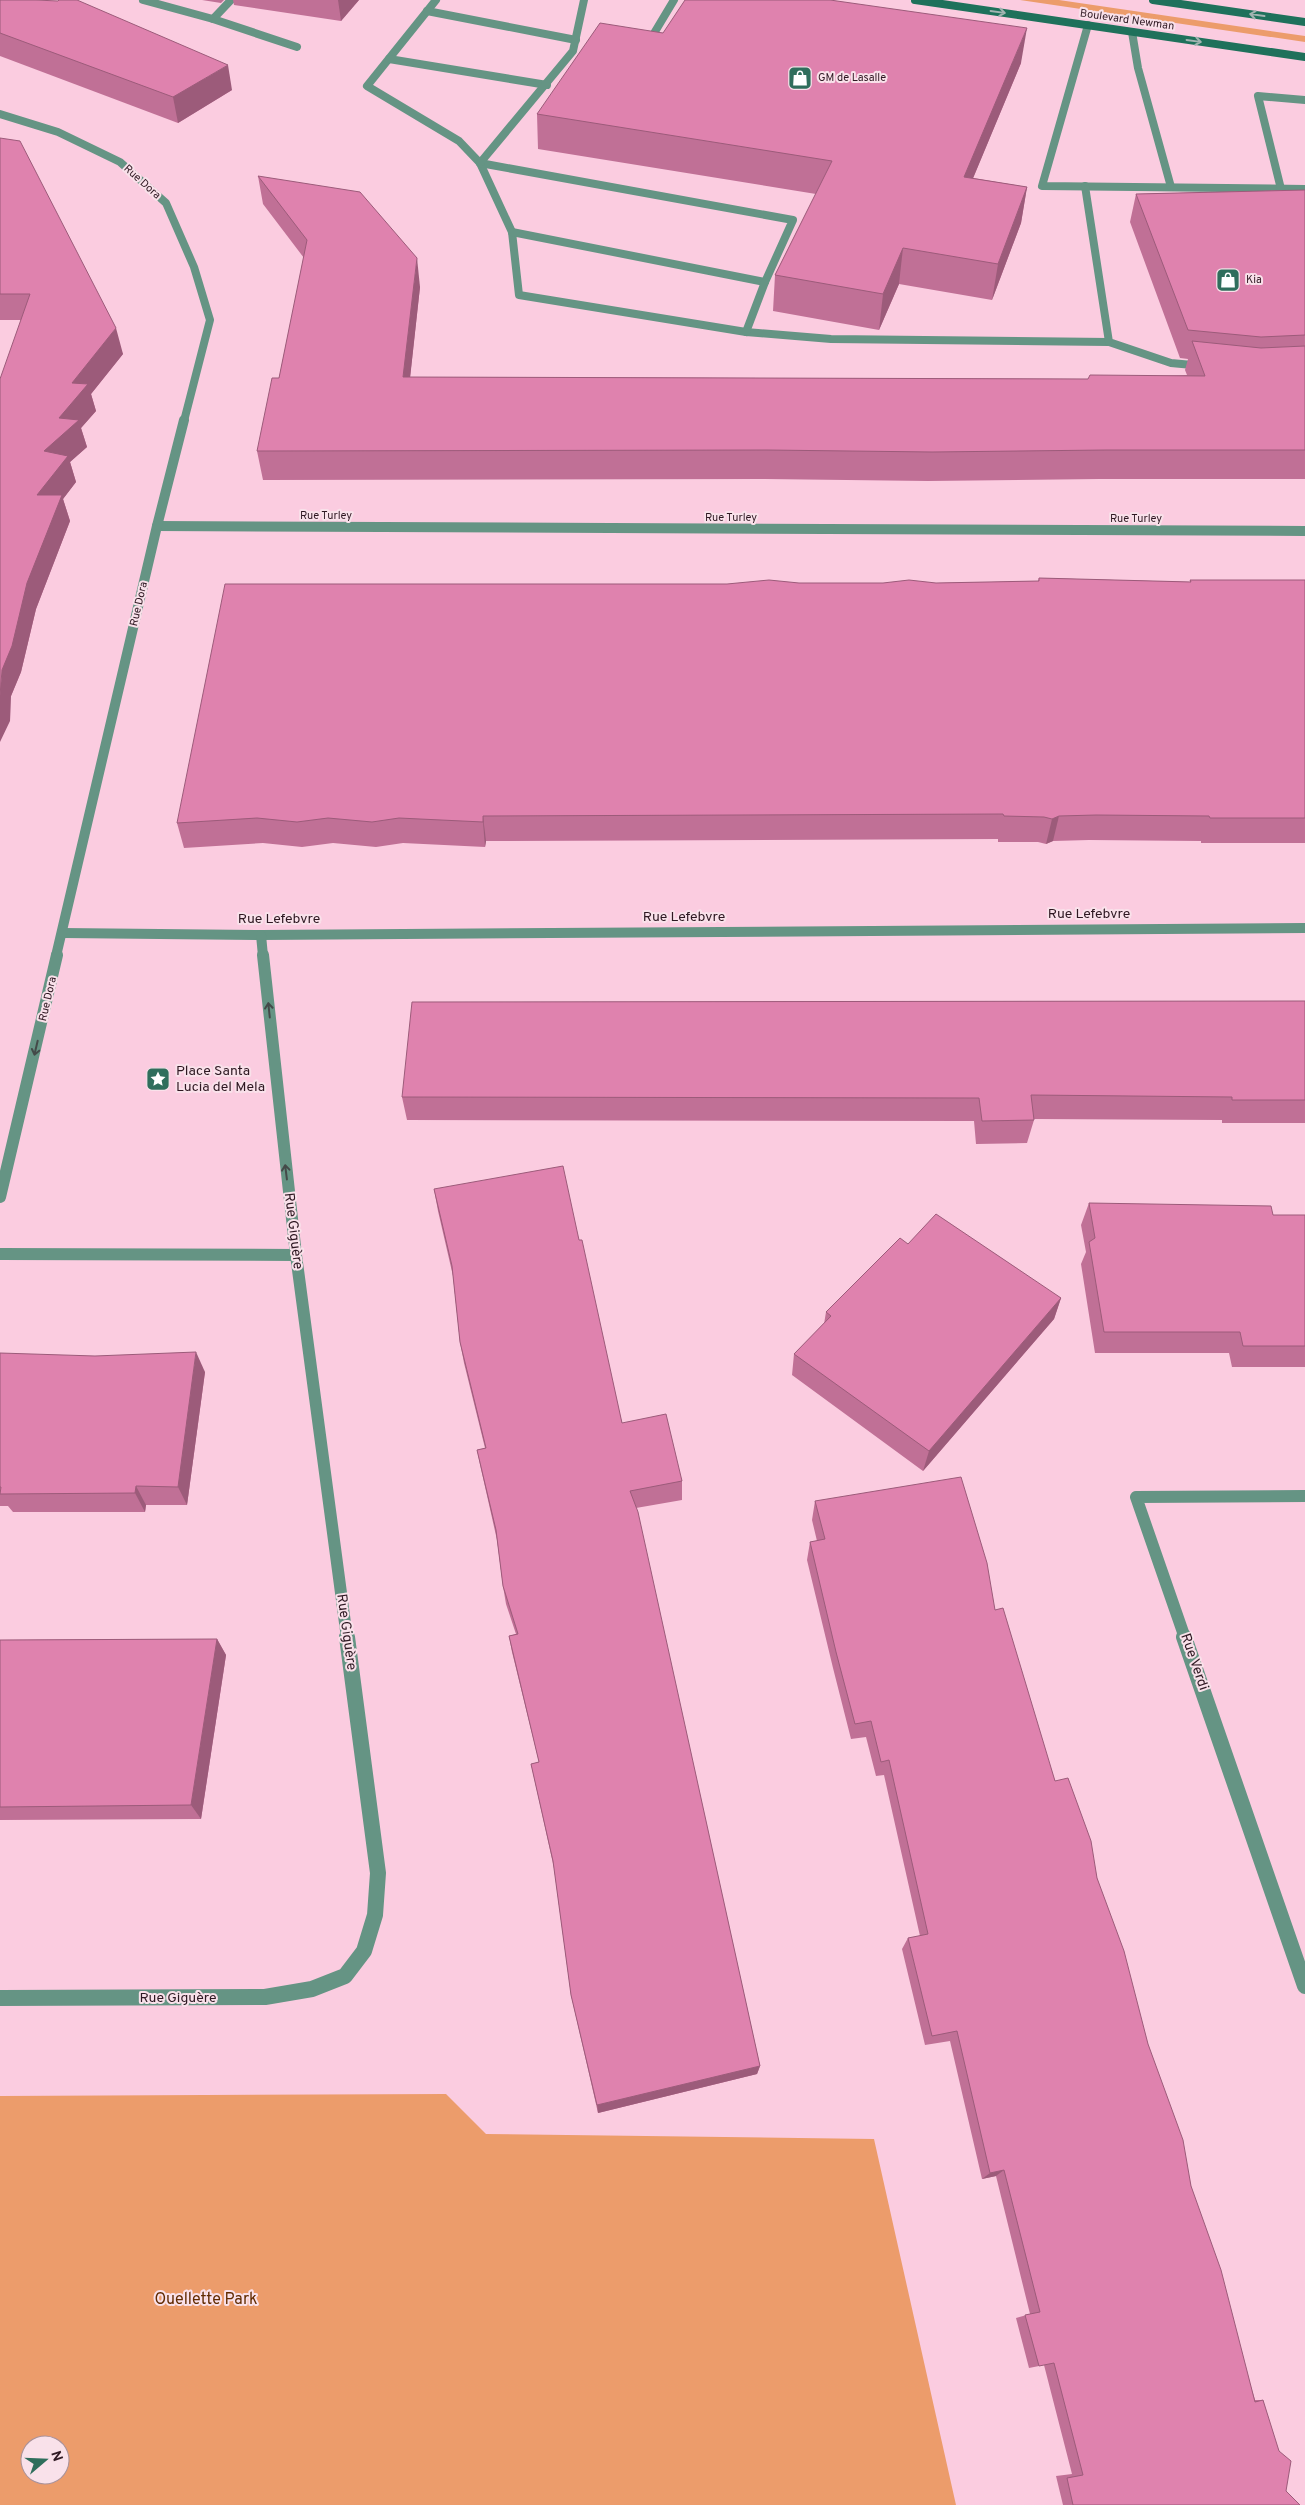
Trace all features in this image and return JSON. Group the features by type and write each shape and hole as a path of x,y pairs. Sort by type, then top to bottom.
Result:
{"main road":[{"name":"Boulevard Newman","path":"915,0 1305,57"},
{"name":"Boulevard Newman","path":"1154,0 1305,22"}],"street":[{"path":"143,0 213,19 297,47"},
{"path":"213,19 231,0"},
{"path":"436,0 367,86 459,141 480,163 512,232 519,295 746,332 831,339 1109,342 1171,363 1216,367"},
{"path":"480,163 574,51 584,0"},
{"path":"644,49 674,0"},
{"path":"427,11 575,44 584,48"},
{"path":"1088,25 1042,186 1305,189"},
{"path":"1132,32 1138,68 1171,187"},
{"path":"389,59 547,85"},
{"path":"1281,189 1258,96 1305,100"},
{"name":"Rue Dora","path":"0,114 58,132 120,162 166,204 194,267 210,320 156,526 63,933 0,1197"},
{"path":"480,163 794,220 765,282 746,332"},
{"path":"1085,186 1109,342"},
{"path":"512,232 765,282"},
{"name":"Rue Turley","path":"156,526 1305,532"},
{"name":"Rue Lefebvre","path":"63,933 261,935 1305,928"},
{"name":"Rue Giguère","path":"0,1998 265,1997 312,1989 345,1976 364,1951 376,1915 378,1873 296,1255 261,935"},
{"path":"0,1254 296,1255"},
{"name":"Rue Verdi","path":"1305,1496 1136,1497 1305,1986"}],"green space":[{"path":"1020,0 1059,0 1305,36 1305,42"},
{"name":"Ouellette Park","path":"446,2094 486,2134 874,2139 956,2505 0,2505 0,2096"}],"building":[{"path":"0,0 77,0 228,65 173,97 0,33"},
{"path":"685,0 830,0 1027,28 964,177 1027,187 998,264 903,248 883,294 775,275 832,161 537,114 600,23 663,33"},
{"path":"0,138 20,141 116,328 72,383 88,384 59,418 79,420 44,451 68,456 37,495 62,495 27,583 12,646 2,670 0,696 0,379 30,294 0,294"},
{"path":"258,176 360,192 417,258 403,377 1088,379 1090,375 1205,376 1192,341 1261,348 1305,346 1305,450 932,452 767,450 257,451 272,378 279,378 307,240"},
{"name":"Kia","path":"1305,190 1305,335 1261,337 1188,330 1136,194"},
{"path":"1039,578 1191,582 1190,580 1305,580 1305,818 1096,815 1059,816 1052,819 1004,816 1003,814 483,816 483,822 399,818 372,822 328,818 297,822 257,818 177,823 225,584 727,584 769,580 799,583 883,583 909,580 936,583 1039,581"},
{"path":"1305,1001 1305,1100 1232,1100 1232,1097 1031,1095 1034,1120 982,1121 979,1098 402,1097 412,1002"},
{"path":"563,1166 579,1240 582,1240 622,1423 666,1414 682,1481 630,1491 638,1512 760,2066 597,2105 571,1995 553,1861 531,1764 539,1762 509,1636 518,1634 503,1586 496,1530 477,1450 486,1448 460,1342 452,1266 434,1189"},
{"path":"1089,1203 1271,1206 1273,1215 1305,1215 1305,1346 1243,1346 1240,1332 1104,1332 1089,1242 1095,1238"},
{"path":"936,1214 1061,1298 929,1451 794,1354 831,1316 826,1312 900,1238 908,1244"},
{"path":"196,1352 178,1487 136,1486 135,1493 0,1494 0,1353 95,1356"},
{"path":"961,1477 987,1563 995,1610 1003,1608 1055,1781 1068,1778 1091,1841 1097,1878 1124,1951 1148,2044 1183,2140 1191,2186 1221,2270 1255,2402 1263,2400 1279,2451 1291,2461 1286,2491 1300,2505 1073,2505 1067,2478 1083,2475 1054,2363 1039,2366 1025,2315 1040,2312 1004,2170 990,2173 957,2031 932,2036 908,1938 928,1934 889,1760 881,1762 871,1721 855,1724 810,1542 825,1539 815,1501"},
{"path":"217,1639 191,1805 0,1807 0,1640"}],"place":[{"name":"GM de Lasalle","path":"800,78"},
{"name":"Kia","path":"1228,280"},
{"name":"Place Santa Lucia del Mela","path":"158,1079"}]}
